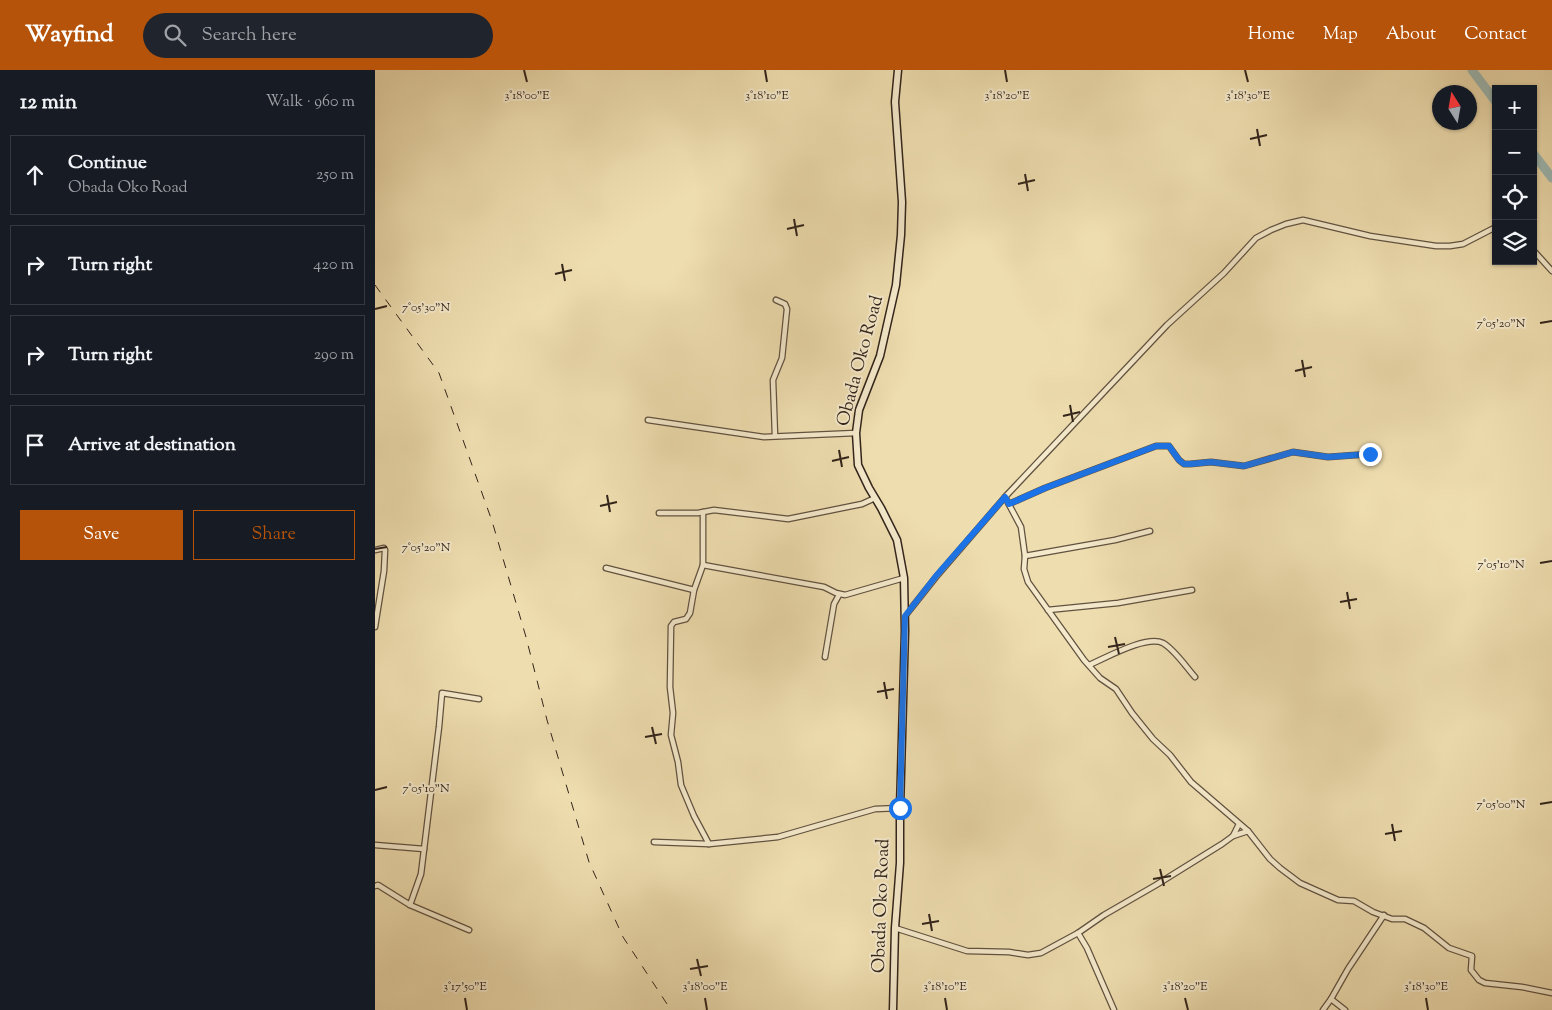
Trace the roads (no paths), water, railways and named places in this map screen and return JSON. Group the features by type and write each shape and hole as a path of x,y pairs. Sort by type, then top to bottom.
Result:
{"main road":[{"name":"Obada Oko Road","path":"893,1010 895,928 900,863 905,616 904,578 897,540 858,465 856,433 859,410 880,356 896,285 902,202 895,102 898,70"}],"street":[{"path":"905,616 936,576 1005,497 1167,325 1225,273 1250,244 1271,230 1286,224 1309,220 1370,236 1443,246 1463,244 1492,228"},
{"path":"1537,254 1552,271"},
{"path":"775,436 773,380 783,358 787,309 785,304 776,300"},
{"path":"648,420 764,437 856,433"},
{"path":"1009,504 1045,488 1156,446 1169,446 1184,464 1211,462 1244,466 1293,452 1328,457 1370,454"},
{"path":"1005,497 1021,527 1025,556 1024,569 1028,582 1063,628 1077,650 1100,678 1116,689 1132,714 1191,782 1247,831 1270,859 1300,883 1338,900 1354,901 1373,912 1392,919 1405,919 1424,928 1449,948 1472,956 1471,970 1479,980 1485,983 1522,987 1552,993"},
{"path":"659,513 713,510 788,519 862,504 875,498"},
{"path":"703,512 703,565 694,590 688,617 684,621 673,622 671,626 670,687 673,713 671,735 678,762 681,785 694,816 709,844"},
{"path":"1025,556 1115,540 1150,531"},
{"path":"375,550 384,548 385,550 384,571 375,627"},
{"path":"703,565 824,587 839,595 845,595 904,578"},
{"path":"606,568 694,590"},
{"path":"1048,610 1118,603 1192,590"},
{"path":"825,657 833,604 839,595"},
{"path":"1089,664 1142,643 1151,641 1161,642 1167,646 1195,677"},
{"path":"410,905 421,874 442,693 479,699"},
{"path":"654,842 709,844 778,837 875,809 900,808"},
{"path":"1233,836 1239,824"},
{"path":"895,928 967,951 1009,952 1028,955 1041,953 1078,933 1233,836 1247,831"},
{"path":"375,845 423,849"},
{"path":"375,886 378,885 410,905 469,930"},
{"path":"1323,1010 1384,915"},
{"path":"1078,933 1087,948 1114,1010"},
{"path":"1331,999 1345,1010"}],"waterway":[{"path":"1472,70 1492,97"},
{"path":"1537,158 1552,178"}],"railway":[{"path":"375,285 439,373 492,521 526,637 547,720 589,862 623,937 671,1010"}]}
